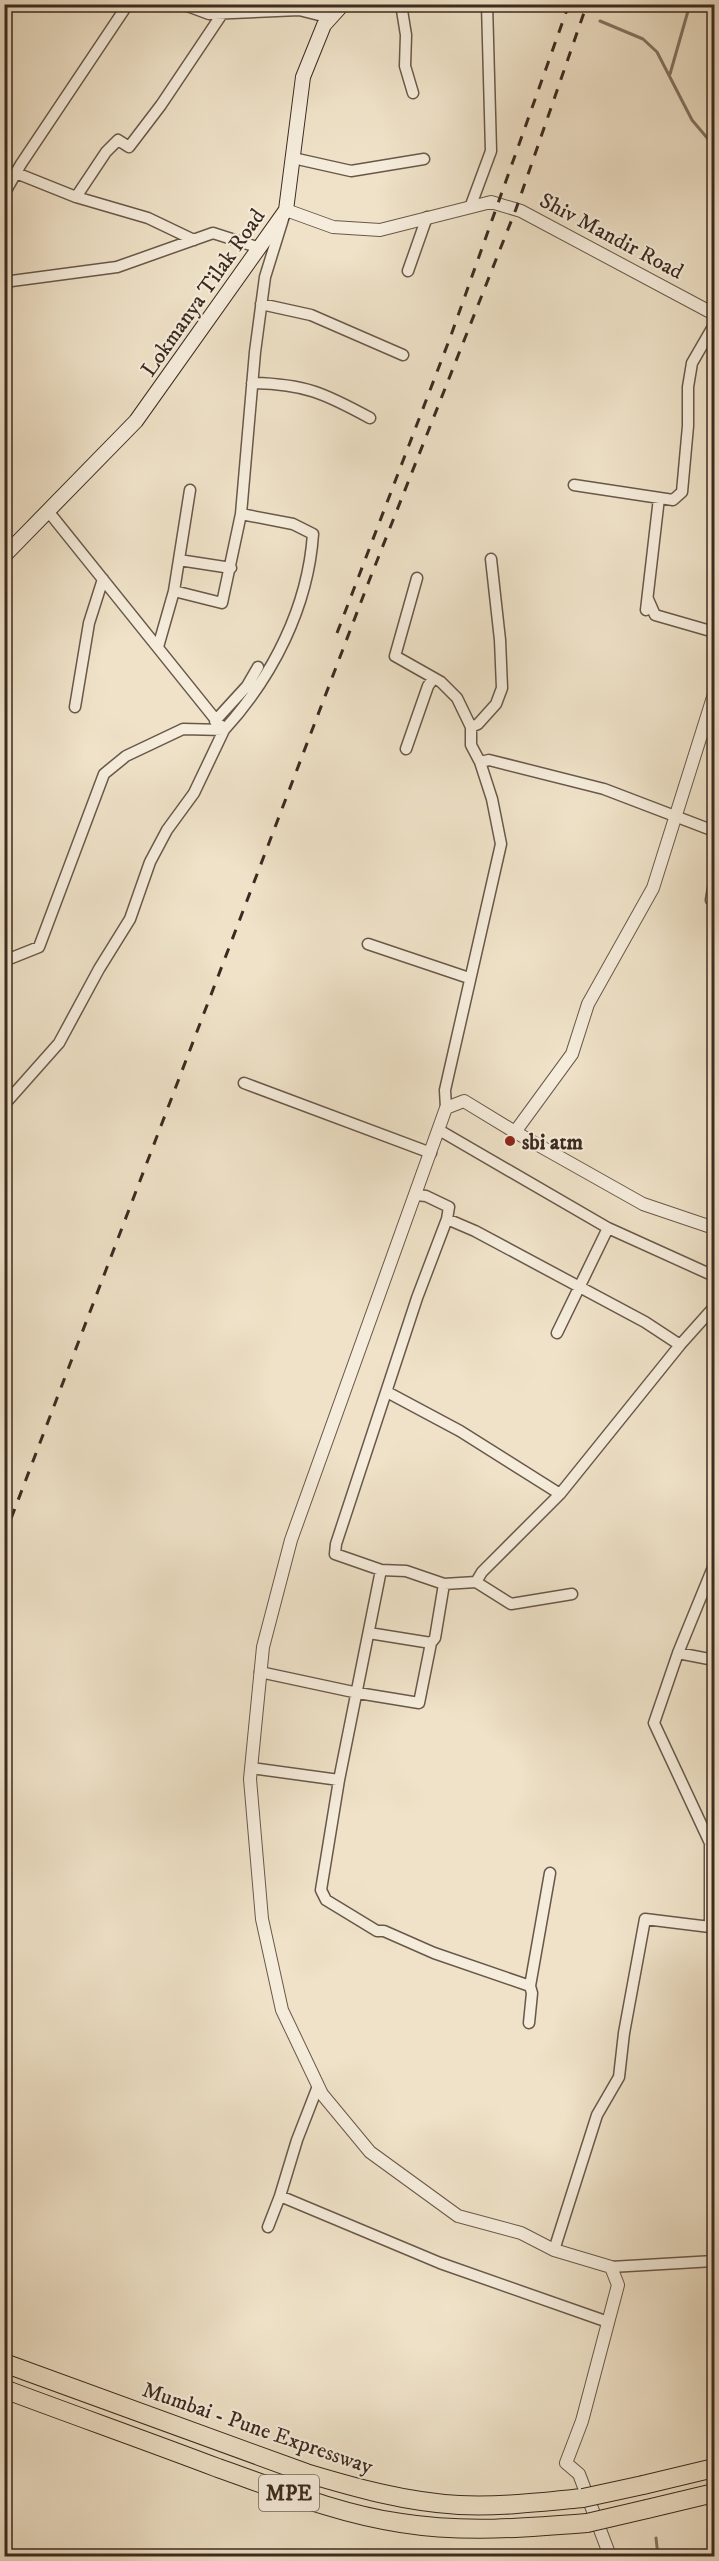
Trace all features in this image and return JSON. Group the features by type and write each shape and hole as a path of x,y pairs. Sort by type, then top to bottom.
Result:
{"highway":[{"name":"Mumbai - Pune Expressway","path":"4,2363 306,2473 355,2488 404,2499 460,2505 518,2504 583,2498 714,2468"},
{"name":"MPE","path":"4,2390 298,2497 389,2521 458,2530 587,2523 714,2493"}],"main road":[{"name":"Lokmanya Tilak Road","path":"4,556 136,421 286,210 303,77 324,25 343,4"}],"street":[{"path":"4,194 128,4"},
{"path":"182,4 209,14 253,8 299,10 331,18"},
{"path":"401,4 406,35 405,66 413,93"},
{"path":"471,206 491,151 487,4"},
{"path":"76,197 106,152 118,140 129,147 161,105 222,14"},
{"path":"293,158 351,171 424,159"},
{"path":"16,173 76,197 148,218 194,240"},
{"name":"Shiv Mandir Road","path":"286,210 333,227 380,230 492,202 521,211 714,314"},
{"path":"174,591 222,603 241,514 252,383 265,277 286,210"},
{"path":"408,271 427,217"},
{"path":"4,282 117,267 213,233 261,248"},
{"path":"261,304 311,315 403,355"},
{"path":"574,485 673,500 682,492 688,426 688,387 692,363 714,325"},
{"path":"252,383 288,384 326,394 370,418"},
{"path":"158,647 174,591 190,490"},
{"path":"659,498 647,604 655,615 714,632"},
{"path":"48,511 224,730"},
{"path":"4,1105 9,1094 59,1043 99,969 130,920 150,862 166,830 194,793 224,730 241,711 277,659 296,614 311,558 313,534 292,524 241,514"},
{"path":"471,727 478,724 496,704 502,688 492,559"},
{"path":"179,560 231,568"},
{"path":"417,578 395,656 441,682 457,698 471,727 471,746 480,762 492,799 501,844 445,1090 446,1108 291,1540 263,1647 250,1779 262,1919 282,2010 322,2094 370,2152 458,2216 521,2233 554,2250 611,2267 714,2261"},
{"path":"75,707 89,623 103,579"},
{"path":"215,720 247,686 258,667"},
{"path":"406,749 428,686 433,679"},
{"path":"515,1132 572,1054 588,1004 653,888 676,817 709,729 714,694"},
{"path":"4,961 39,947 104,774 126,756 183,729 224,730"},
{"path":"480,762 489,760 604,789 714,831"},
{"path":"711,900 714,882"},
{"path":"368,944 469,978"},
{"path":"244,1083 430,1153"},
{"path":"446,1108 464,1101 643,1204 714,1228"},
{"path":"439,1130 608,1228 714,1276"},
{"path":"416,1195 426,1196 449,1207 447,1220 417,1298 336,1544 335,1554 381,1570 406,1571 444,1584 476,1582 511,1604 572,1594"},
{"path":"447,1220 512,1250 645,1322 680,1345"},
{"path":"557,1333 608,1228"},
{"path":"476,1582 482,1572 560,1494 680,1345 714,1307"},
{"path":"387,1392 460,1431 560,1494"},
{"path":"554,2250 597,2115 619,2077 624,2033 645,1919 710,1927 712,1853 710,1843 654,1723 678,1653 714,1566"},
{"path":"381,1570 339,1780 321,1890 326,1900 377,1931 384,1931 434,1953 530,1986"},
{"path":"260,1672 358,1693 419,1703 431,1643 435,1638 444,1584"},
{"path":"369,1633 431,1643"},
{"path":"678,1653 714,1660"},
{"path":"251,1768 339,1780"},
{"path":"529,2024 532,1992 530,1986 550,1873"},
{"path":"268,2227 318,2086"},
{"path":"280,2196 440,2263 608,2322"},
{"path":"610,2556 579,2474 566,2463 582,2421 618,2285 611,2267"}],"waterway":[{"path":"670,74 690,4"},
{"path":"600,21 643,39 657,52 692,120 714,146"},
{"path":"656,2538 658,2556"}],"railway":[{"path":"337,633 450,338 569,4"},
{"path":"4,1537 369,581 516,209 587,4"}],"place":[{"name":"sbi atm","path":"510,1141"}]}
